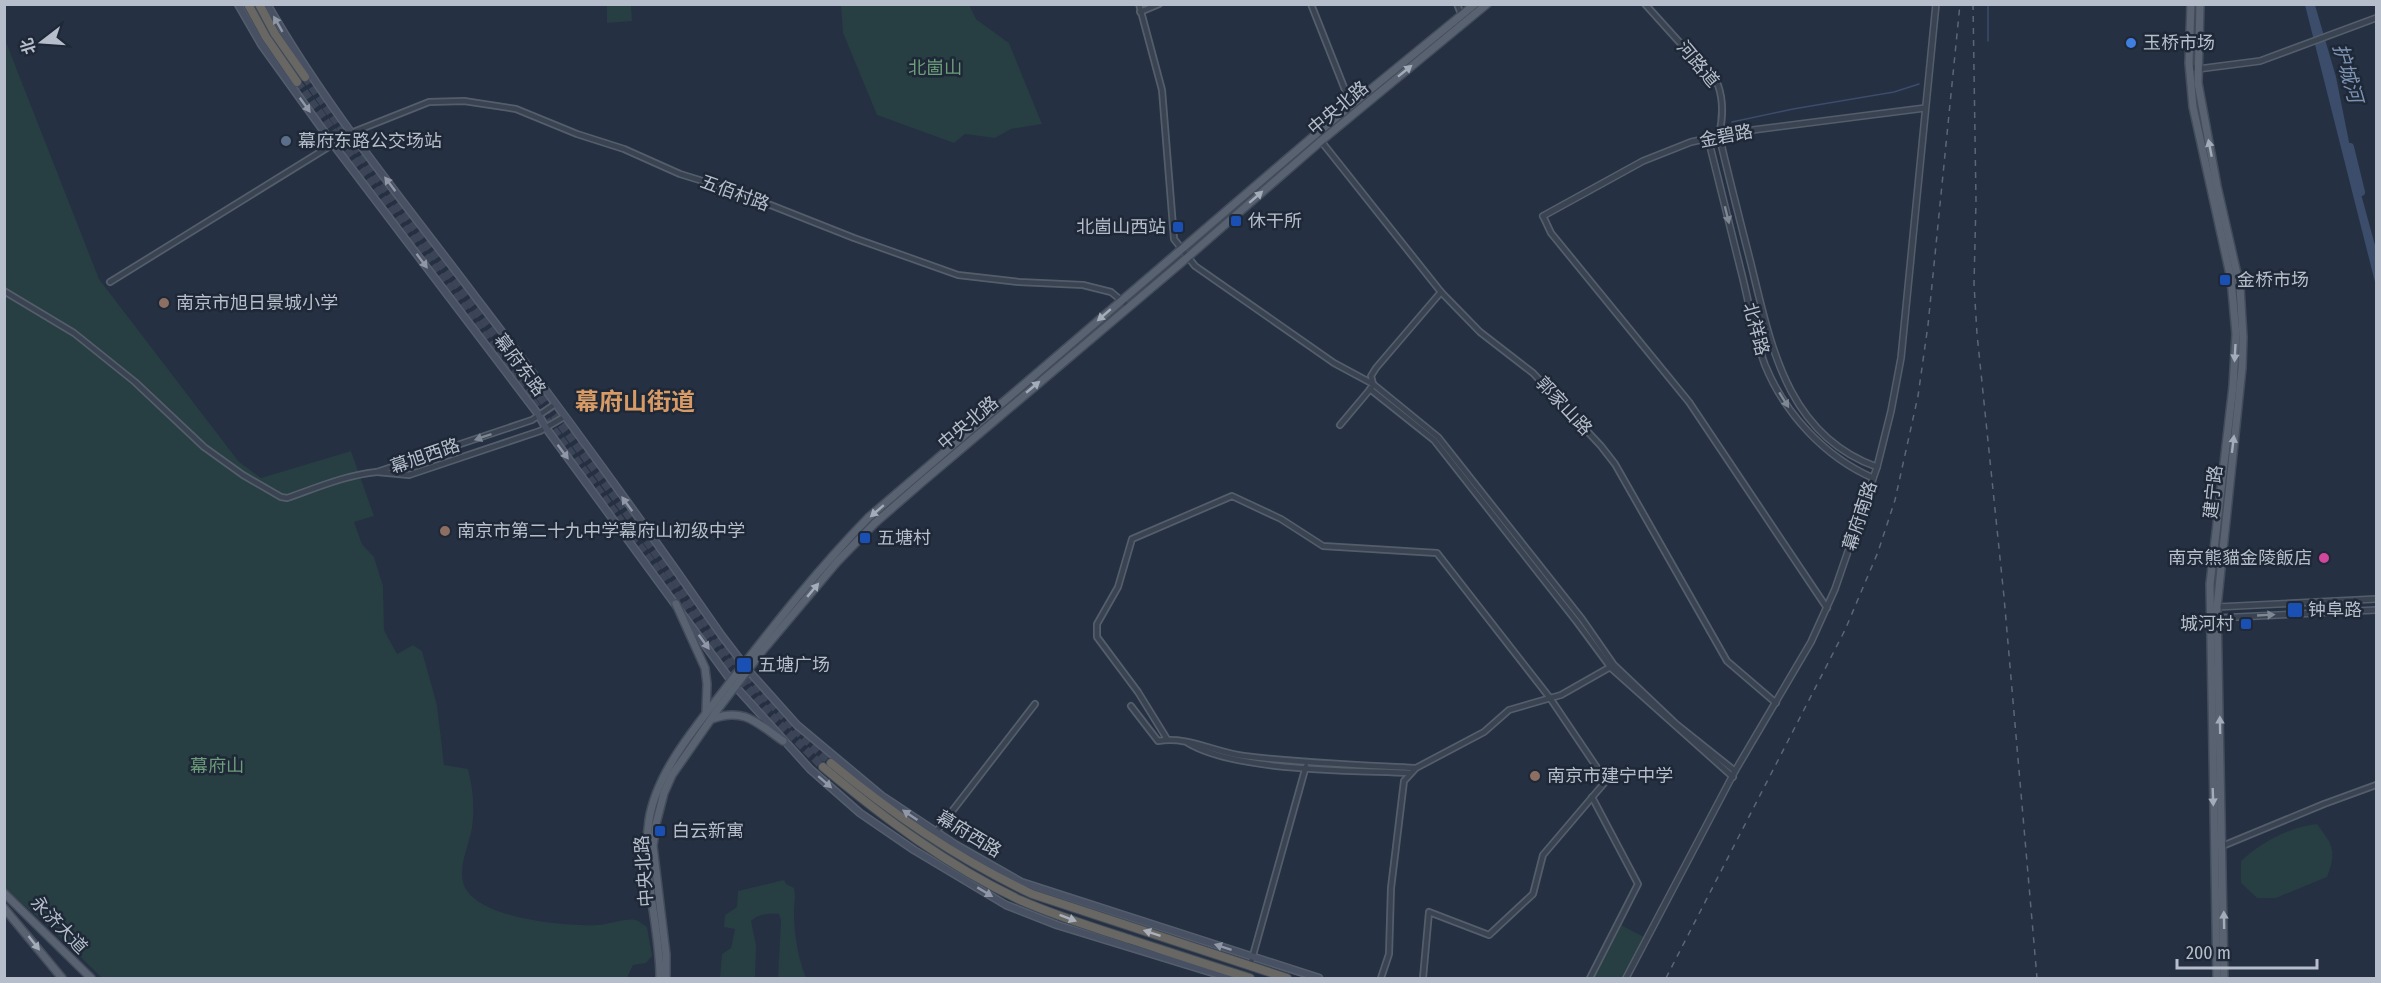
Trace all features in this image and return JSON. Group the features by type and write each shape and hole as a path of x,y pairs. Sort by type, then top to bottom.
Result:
{"highway":[{"path":"248,4 266,37 297,82"},
{"path":"259,4 275,34 305,77"},
{"name":"幕府西路","path":"831,763 901,819 934,842 1032,894 1287,978"},
{"name":"幕府西路","path":"823,767 874,810 930,848 968,872 1021,900 1095,928 1250,978"}],"main road":[{"name":"幕府东路","path":"238,4 261,44 333,144 538,414 734,683 783,741"},
{"name":"幕府东路","path":"267,4 294,52 351,133 555,404 687,585"},
{"name":"中央北路","path":"660,978 660,954 648,856 648,823 658,788 709,716 831,556 869,517 1180,249 1475,4"},
{"name":"中央北路","path":"746,667 837,562 875,523 1321,141 1487,4"},
{"name":"建宁路","path":"2191,4 2189,83 2198,138 2231,279 2235,318 2233,386 2214,540 2209,613 2217,978"},
{"name":"建宁路","path":"2201,4 2198,69 2203,115 2240,287 2244,337 2217,607 2224,978"},
{"name":"幕府西路","path":"687,585 746,667 797,725 882,796 936,832 1021,882 1319,978"},
{"path":"676,604 705,668 709,716 737,714 756,723 783,741 810,769 860,813 914,850 1006,905 1057,924 1230,978"},
{"name":"中央北路","path":"666,978 663,922 655,866 656,824 664,793 672,775 709,716"},
{"name":"永济大道","path":"4,893 91,978"},
{"name":"永济大道","path":"4,908 62,978"}],"street":[{"path":"1139,4 1162,90 1174,239 1180,249 1195,266 1438,436 1582,619 1614,665 1675,723 1734,774"},
{"path":"1140,12 1159,4"},
{"path":"1311,4 1351,105"},
{"path":"1457,4 1461,14"},
{"name":"河路道","path":"1645,4 1718,85 1722,96 1723,117 1719,135"},
{"name":"幕府南路","path":"1626,978 1734,774 1811,642 1836,589 1877,467 1901,358 1936,4"},
{"path":"2189,66 2198,69 2260,61 2376,18"},
{"name":"五佰村路","path":"110,282 351,133 429,102 464,101 516,109 577,134 624,149 680,174 735,191 843,234 958,275 1018,282 1083,285 1111,292 1122,300"},
{"name":"金碧路","path":"1543,216 1643,161 1663,152 1708,138 1925,108"},
{"name":"郭家山路","path":"1316,134 1441,292 1480,332 1533,373 1601,446 1615,464 1727,661 1776,703"},
{"name":"北祥路","path":"1719,135 1775,359 1787,385 1806,415 1825,436 1860,461 1877,467"},
{"name":"北祥路","path":"1708,138 1765,364 1791,411 1811,435 1838,458 1857,471 1873,478"},
{"path":"1718,179 1723,174 1729,177"},
{"path":"1543,216 1551,233 1689,402 1827,608"},
{"path":"4,291 74,333 135,382 204,447 243,475 281,497 287,498 337,481 377,472"},
{"path":"1340,425 1371,387 1371,375 1376,368 1441,292"},
{"path":"1122,300 1128,306"},
{"path":"1371,387 1434,440 1611,668 1734,774"},
{"name":"幕旭西路","path":"377,472 532,420 555,404"},
{"name":"幕旭西路","path":"377,472 409,475 546,428 564,417"},
{"path":"1838,458 1844,457 1844,450"},
{"path":"1167,739 1138,692 1097,637 1097,624 1118,587 1132,539 1232,496 1281,519 1323,546 1437,553 1550,698 1606,781 1543,855 1533,894 1489,935 1429,912 1423,978"},
{"path":"2376,599 2217,607 2209,613 2217,618 2376,609"},
{"path":"1381,978 1389,954 1391,888 1404,781 1416,768 1484,732 1509,710 1562,695 1614,665"},
{"path":"936,832 1035,704"},
{"path":"1131,706 1158,741 1183,740 1240,756 1307,763 1416,768"},
{"path":"1183,740 1199,749 1239,760 1306,768 1411,773"},
{"path":"1250,966 1307,763"},
{"path":"2215,849 2376,785"},
{"path":"1590,978 1638,884 1592,797"}],"green space":[{"path":"607,5 631,5 632,21 607,23"},
{"name":"北崮山","path":"841,5 969,5 976,19 1009,43 1042,124 1011,129 995,138 965,134 954,143 877,115 843,33"},
{"name":"幕府山","path":"4,37 99,279 239,462 261,478 351,451 374,516 354,522 362,544 374,557 383,586 384,630 397,654 413,645 422,651 437,705 444,765 468,769 473,813 462,875 470,895 484,905 502,912 545,922 599,925 627,920 637,921 647,927 652,956 646,963 633,965 627,978 102,978 51,928 5,889"},
{"path":"2317,824 2327,837 2332,849 2332,861 2327,877 2276,898 2257,898 2241,883 2241,861 2248,854 2286,832"},
{"path":"784,880 786,884 794,888 796,937 806,978 778,978 781,920 779,914 772,914 761,915 751,921 756,945 755,978 720,978 722,954 731,948 735,929 724,927 725,915 737,907 738,891"},
{"path":"1621,925 1646,938 1625,978 1592,978 1597,973"}],"water":[{"path":"2305,5 2315,5 2336,77 2355,172 2376,249 2376,286"}],"waterway":[{"path":"1988,4 1988,41"},
{"path":"1732,122 1894,92 1919,84"},
{"name":"护城河","path":"2350,147 2361,192"}],"tunnel":[{"path":"305,77 417,233 713,632 769,701 831,763"},
{"path":"297,82 709,640 767,711 823,767"}],"railway":[{"path":"1666,978 1845,630 1878,552 1895,500 1918,396 1928,325 1960,4"},
{"path":"1973,4 1976,201 1974,284 1977,334 2004,597 2037,978"}],"place":[{"name":"玉桥市场","path":"2131,43"},
{"name":"幕府东路公交场站","path":"286,141"},
{"name":"休干所","path":"1236,221"},
{"name":"北崮山西站","path":"1178,227"},
{"name":"金桥市场","path":"2225,280"},
{"name":"南京市旭日景城小学","path":"164,303"},
{"name":"南京市第二十九中学幕府山初级中学","path":"445,531"},
{"name":"五塘村","path":"865,538"},
{"name":"南京熊貓金陵飯店","path":"2324,558"},
{"name":"钟阜路","path":"2295,610"},
{"name":"城河村","path":"2246,624"},
{"name":"五塘广场","path":"744,665"},
{"name":"南京市建宁中学","path":"1535,776"},
{"name":"白云新寓","path":"660,831"}],"district":[{"name":"幕府山街道","path":"635,402"}]}
